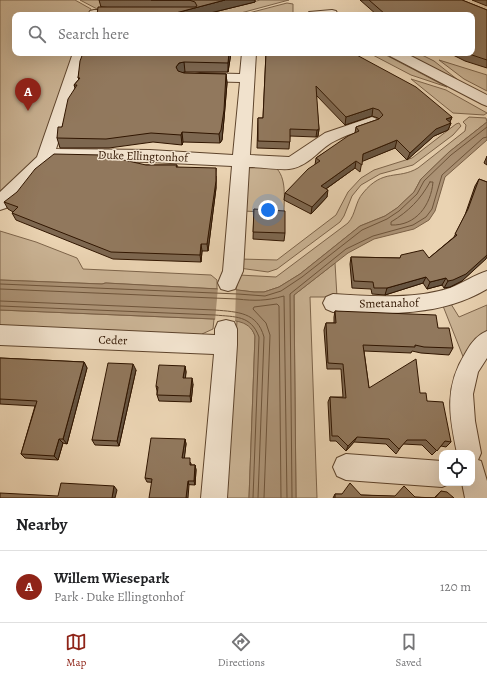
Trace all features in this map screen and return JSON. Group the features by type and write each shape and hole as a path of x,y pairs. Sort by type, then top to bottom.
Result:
{"street":[{"path":"313,0 314,12"},
{"path":"0,203 44,159 79,56"},
{"path":"228,283 233,272 249,56"},
{"path":"401,56 487,101"},
{"path":"187,77 247,78"},
{"name":"Duke Ellingtonhof","path":"46,154 241,159 289,169 321,143 343,131 372,122"},
{"name":"Smetanahof","path":"333,303 396,305 430,302 469,290 487,279"},
{"name":"Ceder","path":"0,335 226,337 214,498"},
{"path":"468,450 464,427 461,387 470,364 487,341"},
{"path":"346,467 439,474"}],"shaded area":[{"path":"0,0 75,0 91,9 90,12 12,12 12,56 75,56 37,163 0,199"},
{"path":"80,0 159,0 242,5 260,0 289,0 244,12 99,10"},
{"path":"287,3 293,4 293,12 253,12"},
{"path":"375,56 388,56 447,87 411,75"},
{"path":"410,56 424,56 434,61 458,80"},
{"path":"439,60 487,75 487,91 464,79"},
{"path":"411,79 446,90 487,113 484,115 453,113"},
{"path":"469,117 486,118 487,122 449,152 421,179 414,192 397,208 385,216 360,226 300,274 279,287 264,292 236,290 239,275 276,277 348,223 353,216 358,200 370,185 384,177 404,173 418,168 465,131 466,125 463,122"},
{"path":"459,123 461,126 453,135 413,165 380,174 361,185 352,196 340,222 277,269 268,272 239,268 240,259 277,260 336,215 348,192 361,178 374,170 412,158"},
{"path":"246,164 275,167 279,171 284,188 284,213 243,211"},
{"path":"0,231 36,242 77,258 83,269 211,275 217,280 217,289 105,283 0,280"},
{"path":"335,263 337,297 310,297 317,498 296,498 294,295"},
{"path":"451,304 459,317 487,305 487,331 474,344 464,359 443,306"},
{"path":"0,310 214,319 213,329 202,334 202,337 0,328"},
{"path":"237,321 244,322 249,326 255,336 249,498 225,498"}],"water":[{"path":"487,122 487,140 445,177 435,211 429,220 414,229 374,239 348,253 294,295 296,498 249,498 255,336 252,330 244,323 214,319 0,310 0,280 106,283 254,292 264,292 279,287 300,274 360,226 385,216 397,208 414,192 421,179 449,152"}],"pier":[{"path":"218,287 236,288 235,323 215,321"}],"building":[{"path":"189,0 225,0 179,12 97,12 98,7 195,7 197,6 195,2"},
{"path":"369,0 462,0 487,10 487,60 475,56 475,12 383,12"},
{"path":"82,56 229,56 228,63 184,62 179,63 176,67 178,71 184,73 226,74 224,110 219,134 182,132 181,135 151,133 106,139 57,138 58,127 62,127 68,99 77,85 74,85 80,78 78,78"},
{"path":"266,56 359,56 416,87 452,117 446,119 451,123 436,129 410,153 397,140 363,154 362,165 356,161 321,186 328,190 312,207 285,193 308,169 320,161 316,158 348,136 359,131 356,127 379,119 383,115 379,110 373,108 346,117 316,86 319,129 290,129 290,142 258,141 258,118 263,118"},
{"path":"54,154 102,155 146,165 177,165 176,167 216,168 216,181 207,244 201,244 200,255 111,252 12,213 18,207 4,202 17,192 35,169"},
{"path":"479,179 487,182 487,255 466,274 448,281 446,278 430,282 426,277 387,288 374,288 373,282 354,281 351,257 400,258 401,255 423,250 429,258 457,235 455,234 468,209"},
{"path":"254,209 285,211 285,233 253,232"},
{"path":"335,311 436,315 438,328 449,328 453,348 424,347 415,345 415,347 363,345 369,388 416,359 420,393 426,393 427,401 443,402 451,442 445,441 437,451 426,440 407,440 399,449 389,439 357,437 348,446 338,436 332,436 330,397 346,398 343,364 328,363 326,323 336,323"},
{"path":"0,358 84,362 63,439 59,439 54,456 21,454 37,401 0,399"},
{"path":"108,363 133,364 117,441 92,440"},
{"path":"159,365 185,366 183,378 192,378 190,396 157,395 158,387 156,386"},
{"path":"151,438 185,439 182,458 190,458 190,465 195,465 194,481 188,481 186,498 149,498 152,479 145,478"},
{"path":"61,483 114,486 112,498 0,498 0,493 58,496"},
{"path":"350,483 361,495 395,496 404,486 415,497 435,498 335,498 335,494 342,494"},
{"path":"441,491 447,492 454,498 435,498"}],"place":[{"name":"Willem Wiesepark","path":"28,111"}]}
